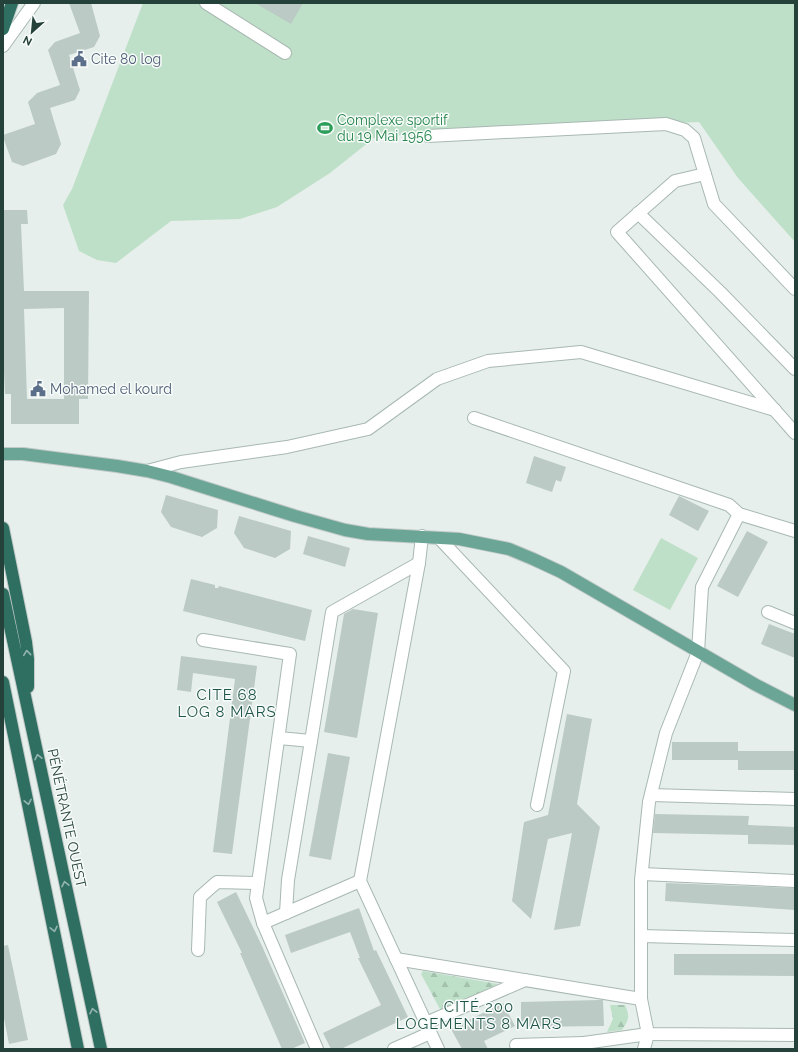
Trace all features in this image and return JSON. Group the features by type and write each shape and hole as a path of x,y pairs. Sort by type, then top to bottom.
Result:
{"highway":[{"path":"3,29 12,3"},
{"path":"3,528 26,642 28,676 27,706"},
{"name":"PÉNÉTRANTE OUEST","path":"3,594 101,1049"},
{"path":"3,682 78,1049"},
{"path":"3,703 10,718"}],"main road":[{"path":"3,445 23,454"},
{"path":"3,454 23,454 147,471 345,530 368,534 459,539 509,549 561,572 756,685 795,705"}],"street":[{"path":"3,46 34,3"},
{"path":"206,3 285,53"},
{"path":"428,136 666,124 686,130 694,138 714,204 795,289"},
{"path":"705,174 675,181 617,232 795,433"},
{"path":"638,213 720,292 795,368"},
{"path":"147,471 181,462 287,447 368,429 437,379 488,361 566,353 581,352 775,410"},
{"path":"474,418 729,505 739,514 795,531"},
{"path":"644,1049 648,1034 641,999 642,874 649,802 666,733 698,652 702,587 739,514"},
{"path":"422,536 419,563 360,881 438,1049"},
{"path":"439,538 564,671 537,805"},
{"path":"286,913 288,880 332,612 419,563"},
{"path":"768,612 795,623"},
{"path":"203,640 290,654 256,898 263,923 317,1049"},
{"path":"278,738 311,741"},
{"path":"651,795 795,799"},
{"path":"642,874 795,881"},
{"path":"263,923 360,881"},
{"path":"198,950 200,897 217,882 258,883"},
{"path":"641,936 795,940"},
{"path":"396,959 641,999"},
{"path":"394,1049 428,1028 526,980"},
{"path":"516,1045 585,1046 648,1034 795,1035"}],"green space":[{"name":"Complexe sportif du 19 Mai 1956","path":"143,3 795,3 795,242 738,178 699,122 412,134 374,138 330,173 277,207 240,219 171,221 116,263 97,260 79,251 63,205 72,189"},
{"path":"661,538 698,558 670,610 633,590"},
{"path":"423,971 498,984 441,1011 421,974"},
{"path":"610,1005 625,1005 628,1012 628,1018 622,1030 607,1032 613,1019"}],"building":[{"path":"69,3 91,3 100,36 94,47 69,55 80,90 75,100 50,108 61,144 56,154 23,166 12,162 3,135 35,124 28,102 37,93 60,85 48,50 55,42 80,33"},
{"path":"255,3 303,3 291,24"},
{"path":"3,210 27,210 28,224 21,224 24,291 89,291 88,399 79,399 79,424 11,424 11,394 5,394 3,349","holes":["64,308 64,399 27,399 24,309"]},
{"path":"534,456 566,467 561,482 556,480 552,492 526,483"},
{"path":"166,495 218,510 217,528 202,537 171,527 161,512"},
{"path":"679,496 709,511 698,531 669,515"},
{"path":"239,516 291,531 290,549 275,558 244,548 234,533"},
{"path":"747,531 768,542 738,597 717,586"},
{"path":"308,536 350,548 345,567 303,554"},
{"path":"191,579 215,585 215,588 218,588 219,586 312,610 305,641 183,611"},
{"path":"353,609 378,613 357,738 324,732 344,614"},
{"path":"769,624 795,634 795,658 761,644"},
{"path":"181,656 257,666 232,854 213,852 235,679 193,673 191,692 177,690"},
{"path":"567,714 592,719 577,804 600,827 580,926 554,930 572,833 548,839 531,919 512,901 524,822 548,815"},
{"path":"672,742 738,742 738,751 795,751 795,770 738,770 738,760 672,760"},
{"path":"328,753 350,757 331,860 309,856"},
{"path":"655,814 749,816 748,825 795,827 795,845 748,844 748,835 653,833"},
{"path":"666,883 795,888 795,910 665,901"},
{"path":"236,892 262,946 305,1043 291,1049 282,1049 240,953 242,953 217,902"},
{"path":"359,908 374,951 376,950 408,1017 341,1049 331,1049 323,1033 381,1005 358,958 360,958 350,932 291,953 285,935"},
{"path":"8,945 28,1040 9,1044 3,1013 3,946"},
{"path":"674,954 795,954 795,976 674,975"},
{"path":"603,1000 604,1026 521,1027 521,1002"},
{"path":"503,1003 515,1026 484,1041 488,1049 462,1049 451,1029"}],"place":[{"name":"Cite 80 log","path":"79,59"},
{"name":"Complexe sportif du 19 Mai 1956","path":"325,128"},
{"name":"Mohamed el kourd","path":"38,389"}],"district":[{"name":"CITE 68 LOG 8 MARS","path":"227,704"},
{"name":"CITÉ 200 LOGEMENTS 8 MARS","path":"479,1016"}]}
